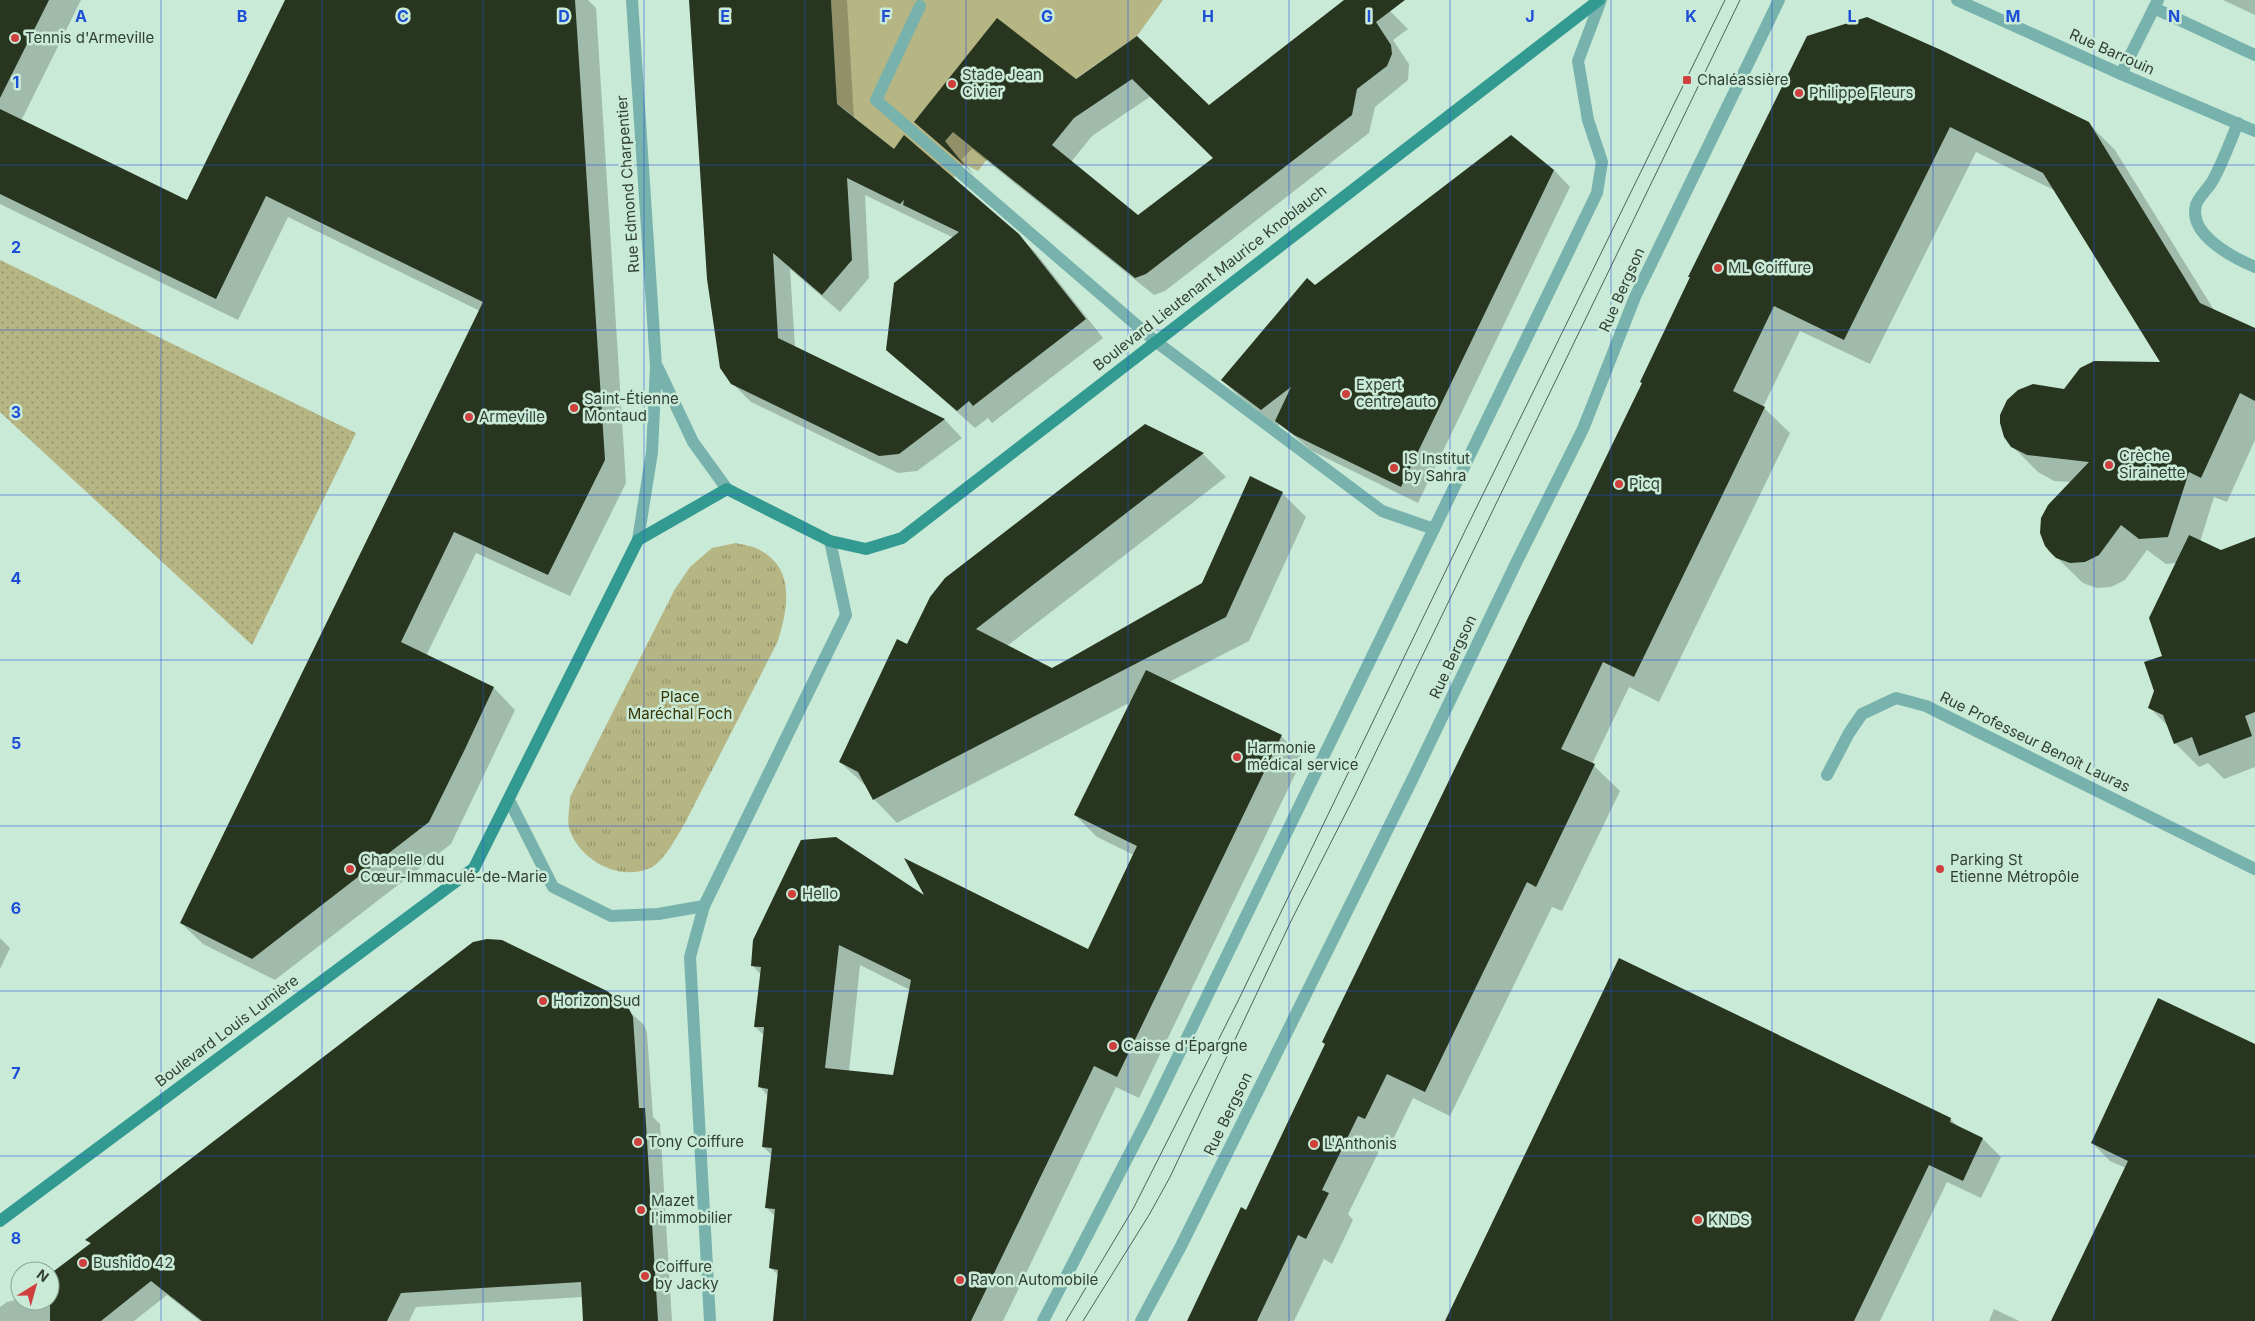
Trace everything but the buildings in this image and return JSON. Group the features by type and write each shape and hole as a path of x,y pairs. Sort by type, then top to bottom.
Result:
{"main road":[{"name":"Boulevard Lieutenant Maurice Knoblauch","path":"830,541 866,549 902,538 1155,341 1600,0"},
{"path":"509,800 638,540 727,489 830,541"},
{"name":"Boulevard Louis Lumière","path":"0,1221 474,868 509,800"}],"street":[{"name":"Rue Edmond Charpentier","path":"632,0 656,366 652,452 638,540"},
{"path":"1043,1321 1148,1118 1597,193 1602,162 1588,120 1578,61 1600,0"},
{"name":"Rue Bergson","path":"1141,1321 1185,1237 1413,778 1583,428 1635,297 1778,0"},
{"name":"Rue Barrouin","path":"1957,0 2121,74 2255,131"},
{"path":"2121,74 2156,4 2255,55"},
{"path":"920,6 876,100 1155,341 1382,511 1434,530"},
{"path":"2238,123 2214,179 2196,205 2197,223 2213,243 2236,259 2255,267"},
{"name":"Rue Edmond Charpentier","path":"656,366 693,442 727,489"},
{"path":"710,1321 690,957 704,906 846,614 830,541"},
{"name":"Rue Professeur Benoît Lauras","path":"1827,775 1849,733 1862,714 1896,698 1926,706 2255,869"},
{"path":"509,800 553,887 611,916 658,914 704,906"}],"green space":[{"name":"Stade Jean Civier","path":"831,0 1163,0 1137,36 1019,118 978,171 964,164 944,191 842,107 837,108"},
{"path":"0,260 356,433 252,645 0,412"},
{"name":"Place Maréchal Foch","path":"736,543 756,548 770,557 779,567 784,577 786,602 778,641 685,823 670,848 650,868 638,872 613,870 591,858 574,839 568,825 570,797 675,589 690,567 712,548"}],"tram line":[{"path":"1066,1321 1133,1209 1238,1001 1464,533 1725,0"},
{"path":"1083,1321 1149,1215 1170,1177 1291,921 1354,797 1740,0"}],"place":[{"name":"Tennis d'Armeville","path":"15,38"},
{"name":"Chaléassière","path":"1687,80"},
{"name":"Stade Jean Civier","path":"952,84"},
{"name":"Philippe Fleurs","path":"1799,93"},
{"name":"ML Coiffure","path":"1718,268"},
{"name":"Expert centre auto","path":"1346,394"},
{"name":"Saint-Étienne Montaud","path":"574,408"},
{"name":"Armeville","path":"469,417"},
{"name":"Crèche Sirainette","path":"2109,465"},
{"name":"IS Institut by Sahra","path":"1394,468"},
{"name":"Picq","path":"1619,484"},
{"name":"Harmonie médical service","path":"1237,757"},
{"name":"Chapelle du Cœur-Immaculé-de-Marie","path":"350,869"},
{"name":"Parking St Etienne Métropôle","path":"1940,869"},
{"name":"Hello","path":"792,894"},
{"name":"Horizon Sud","path":"543,1001"},
{"name":"Caisse d'Épargne","path":"1113,1046"},
{"name":"Tony Coiffure","path":"638,1142"},
{"name":"L'Anthonis","path":"1314,1144"},
{"name":"Mazet l'immobilier","path":"641,1210"},
{"name":"KNDS","path":"1698,1220"},
{"name":"Bushido 42","path":"83,1263"},
{"name":"Coiffure by Jacky","path":"645,1276"},
{"name":"Ravon Automobile","path":"960,1280"}]}
